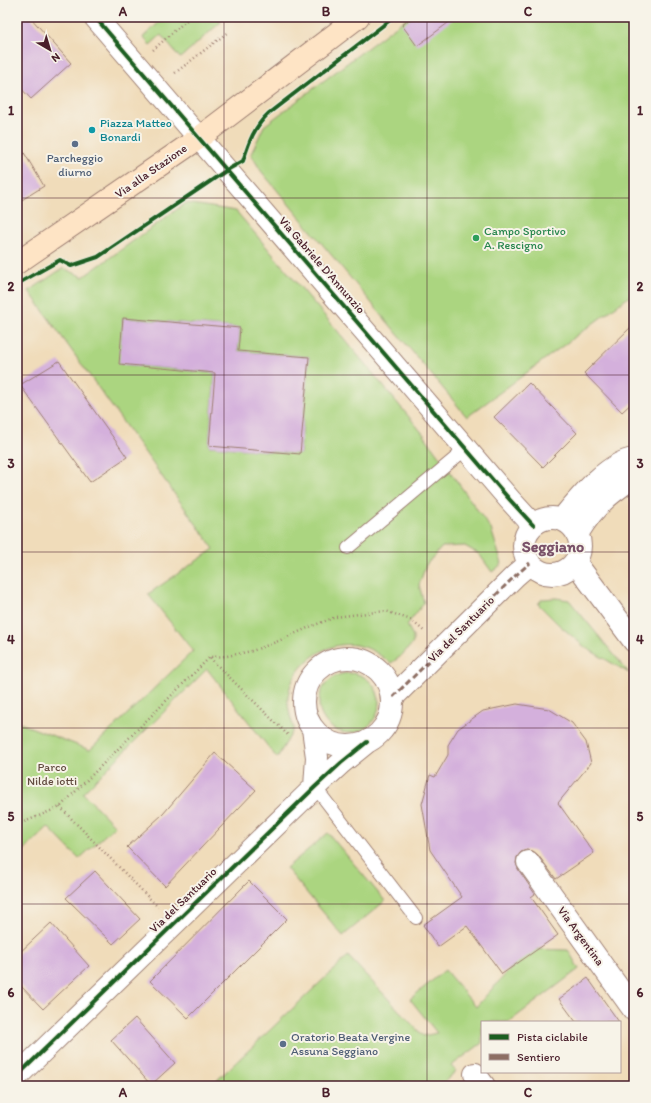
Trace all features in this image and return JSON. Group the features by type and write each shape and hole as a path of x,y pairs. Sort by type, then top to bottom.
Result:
{"street":[{"name":"Via Gabriele D'Annunzio","path":"95,17 467,448 510,500 534,525"},
{"name":"Via alla Stazione","path":"17,262 199,138 358,17"},
{"path":"562,519 582,495 612,468 622,462 634,459"},
{"path":"578,534 593,510 605,498 634,475"},
{"path":"547,518 562,519 578,534 580,549 575,562 569,568 561,573 544,573 536,569 526,557 524,543 526,537 529,530 540,521 547,518"},
{"path":"575,562 634,641"},
{"name":"Via del Santuario","path":"392,696 530,563"},
{"path":"344,657 365,660 374,665 382,672 388,681 392,696 392,712 380,733 368,742 358,746 333,744 322,738 307,720 304,710 306,689 310,679 316,671 324,664 344,657"},
{"path":"313,729 317,757 314,787"},
{"name":"Via del Santuario","path":"17,1076 314,787 368,742"},
{"name":"Via Argentina","path":"528,862 634,1010"}],"lane":[{"path":"348,548 467,448"},
{"path":"314,787 416,918"}],"path":[{"path":"136,65 190,17"},
{"path":"156,88 228,32"},
{"path":"17,825 60,807 210,657 227,656 252,650 276,642 336,617 386,611 411,620 443,647"},
{"path":"210,657 293,740"},
{"path":"60,807 174,923"}],"green space":[{"path":"165,17 217,17 221,22 180,58 161,35 150,45 143,37"},
{"name":"Campo Sportivo A. Rescigno","path":"408,17 634,17 634,293 467,417 261,171 251,154 264,126"},
{"name":"Parco Nilde iotti","path":"186,203 236,211 424,435 491,529 502,564 492,572 479,554 465,546 442,547 426,565 419,585 424,603 407,625 413,636 413,643 400,657 391,663 368,648 351,645 339,645 316,655 306,663 297,672 291,684 288,700 294,729 277,758 207,669 83,793 115,826 79,859 48,827 17,857 17,722 90,750 193,651 148,594 214,549 29,291 63,268 83,277","holes":["123,318 240,328 238,351 309,357 300,454 209,446 215,373 120,364"]},
{"path":"556,598 569,600 629,673 586,648 558,624 538,604 542,599"},
{"path":"349,673 366,678 374,686 379,703 374,720 366,728 349,733 332,728 324,720 319,703 324,686 332,678"},
{"path":"328,833 385,901 343,936 286,868"},
{"path":"529,949 568,950 579,969 510,1021 481,1021 481,1044 451,1066 456,1071 440,1086 211,1086 348,956 423,1036 437,1033 410,999 445,970 476,1007"}],"building":[{"path":"17,17 30,17 71,63 31,99 17,84"},
{"path":"413,17 456,17 417,46 402,25"},
{"path":"17,141 44,186 17,203"},
{"path":"123,318 240,328 238,351 309,357 300,454 209,446 215,373 119,364"},
{"path":"634,324 634,401 622,412 584,373"},
{"path":"59,361 127,457 90,482 20,385"},
{"path":"529,383 577,433 543,467 494,417"},
{"path":"517,704 549,709 572,723 586,742 591,763 558,803 594,853 556,879 538,855 533,851 526,850 521,852 517,857 516,863 518,869 535,894 531,897 558,935 502,974 467,926 438,947 423,925 462,897 430,850 422,804 430,775 435,777 448,755 448,745 458,729 483,711"},
{"path":"215,753 256,790 165,886 127,847 163,814"},
{"path":"95,871 140,919 113,944 66,898"},
{"path":"249,881 287,919 188,1018 150,981"},
{"path":"51,923 89,966 43,1009 17,982 17,955"},
{"path":"588,978 618,1021 575,1021 559,999"},
{"path":"135,1018 175,1063 151,1085 111,1040"}],"marked path":[{"path":"393,697 530,563"}],"cycle path":[{"path":"95,17 533,525"},
{"path":"17,284 60,260 71,266 98,257 227,170 243,161 256,129 269,113 394,17"},
{"path":"17,1076 315,787 367,742"}],"place":[{"name":"Piazza Matteo Bonardi","path":"92,130"},
{"name":"Parcheggio diurno","path":"75,144"},
{"name":"Campo Sportivo A. Rescigno","path":"476,238"},
{"name":"Oratorio Beata Vergine Assuna Seggiano","path":"283,1044"}],"district":[{"name":"Seggiano","path":"553,546"}]}
